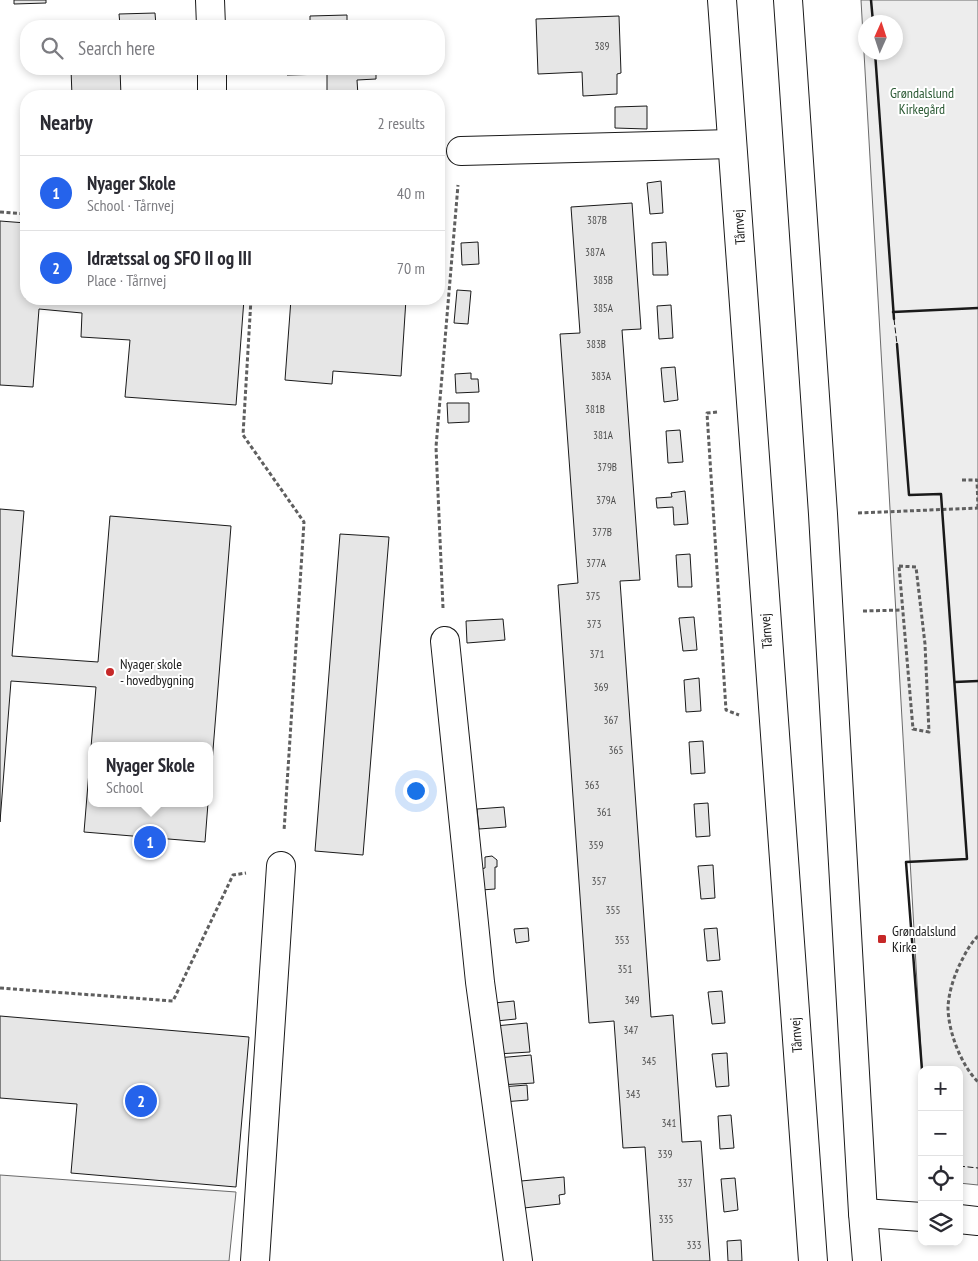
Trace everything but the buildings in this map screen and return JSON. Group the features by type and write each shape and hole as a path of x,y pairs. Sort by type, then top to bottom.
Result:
{"street":[{"path":"210,0 211,20"},
{"name":"Tårnvej","path":"722,0 813,1261"},
{"path":"788,0 823,514 867,1261"},
{"path":"212,75 212,90"},
{"path":"461,151 732,144"},
{"path":"444,641 480,982 518,1261"},
{"path":"254,1261 281,866"},
{"path":"863,1214 918,1217"},
{"path":"963,1219 978,1220"}],"path":[{"path":"444,641 436,447 461,151"},
{"path":"0,212 20,214"},
{"path":"0,988 172,1001 233,875 281,866 304,522 243,435 251,305"},
{"path":"726,710 706,413 752,408"},
{"path":"823,514 978,508 977,480 962,480"},
{"path":"899,566 916,567 925,644 929,732 913,730 899,566"},
{"path":"978,936 971,942 955,973 948,1008 954,1042 970,1074 978,1082"}],"shaded area":[{"name":"Grøndalslund Kirkegård","path":"861,0 978,0 978,1185 963,1183 963,1066 922,1066 864,60 903,60 903,15 862,15"},
{"path":"0,1175 236,1192 229,1261 0,1261"}],"fence":[{"path":"894,319 897,344"},
{"path":"963,1166 978,1168"}],"wall":[{"path":"871,0 872,15"},
{"path":"876,60 894,319"},
{"path":"893,312 978,308"},
{"path":"897,344 909,495 941,494 967,859 906,862 922,1066"},
{"path":"955,682 978,681"}],"place":[{"name":"Nyager skole - hovedbygning","path":"110,672"},
{"name":"Nyager Skole","path":"150,842"},
{"name":"Grøndalslund Kirke","path":"882,939"},
{"name":"Idrætssal og SFO II og III","path":"141,1101"}]}
